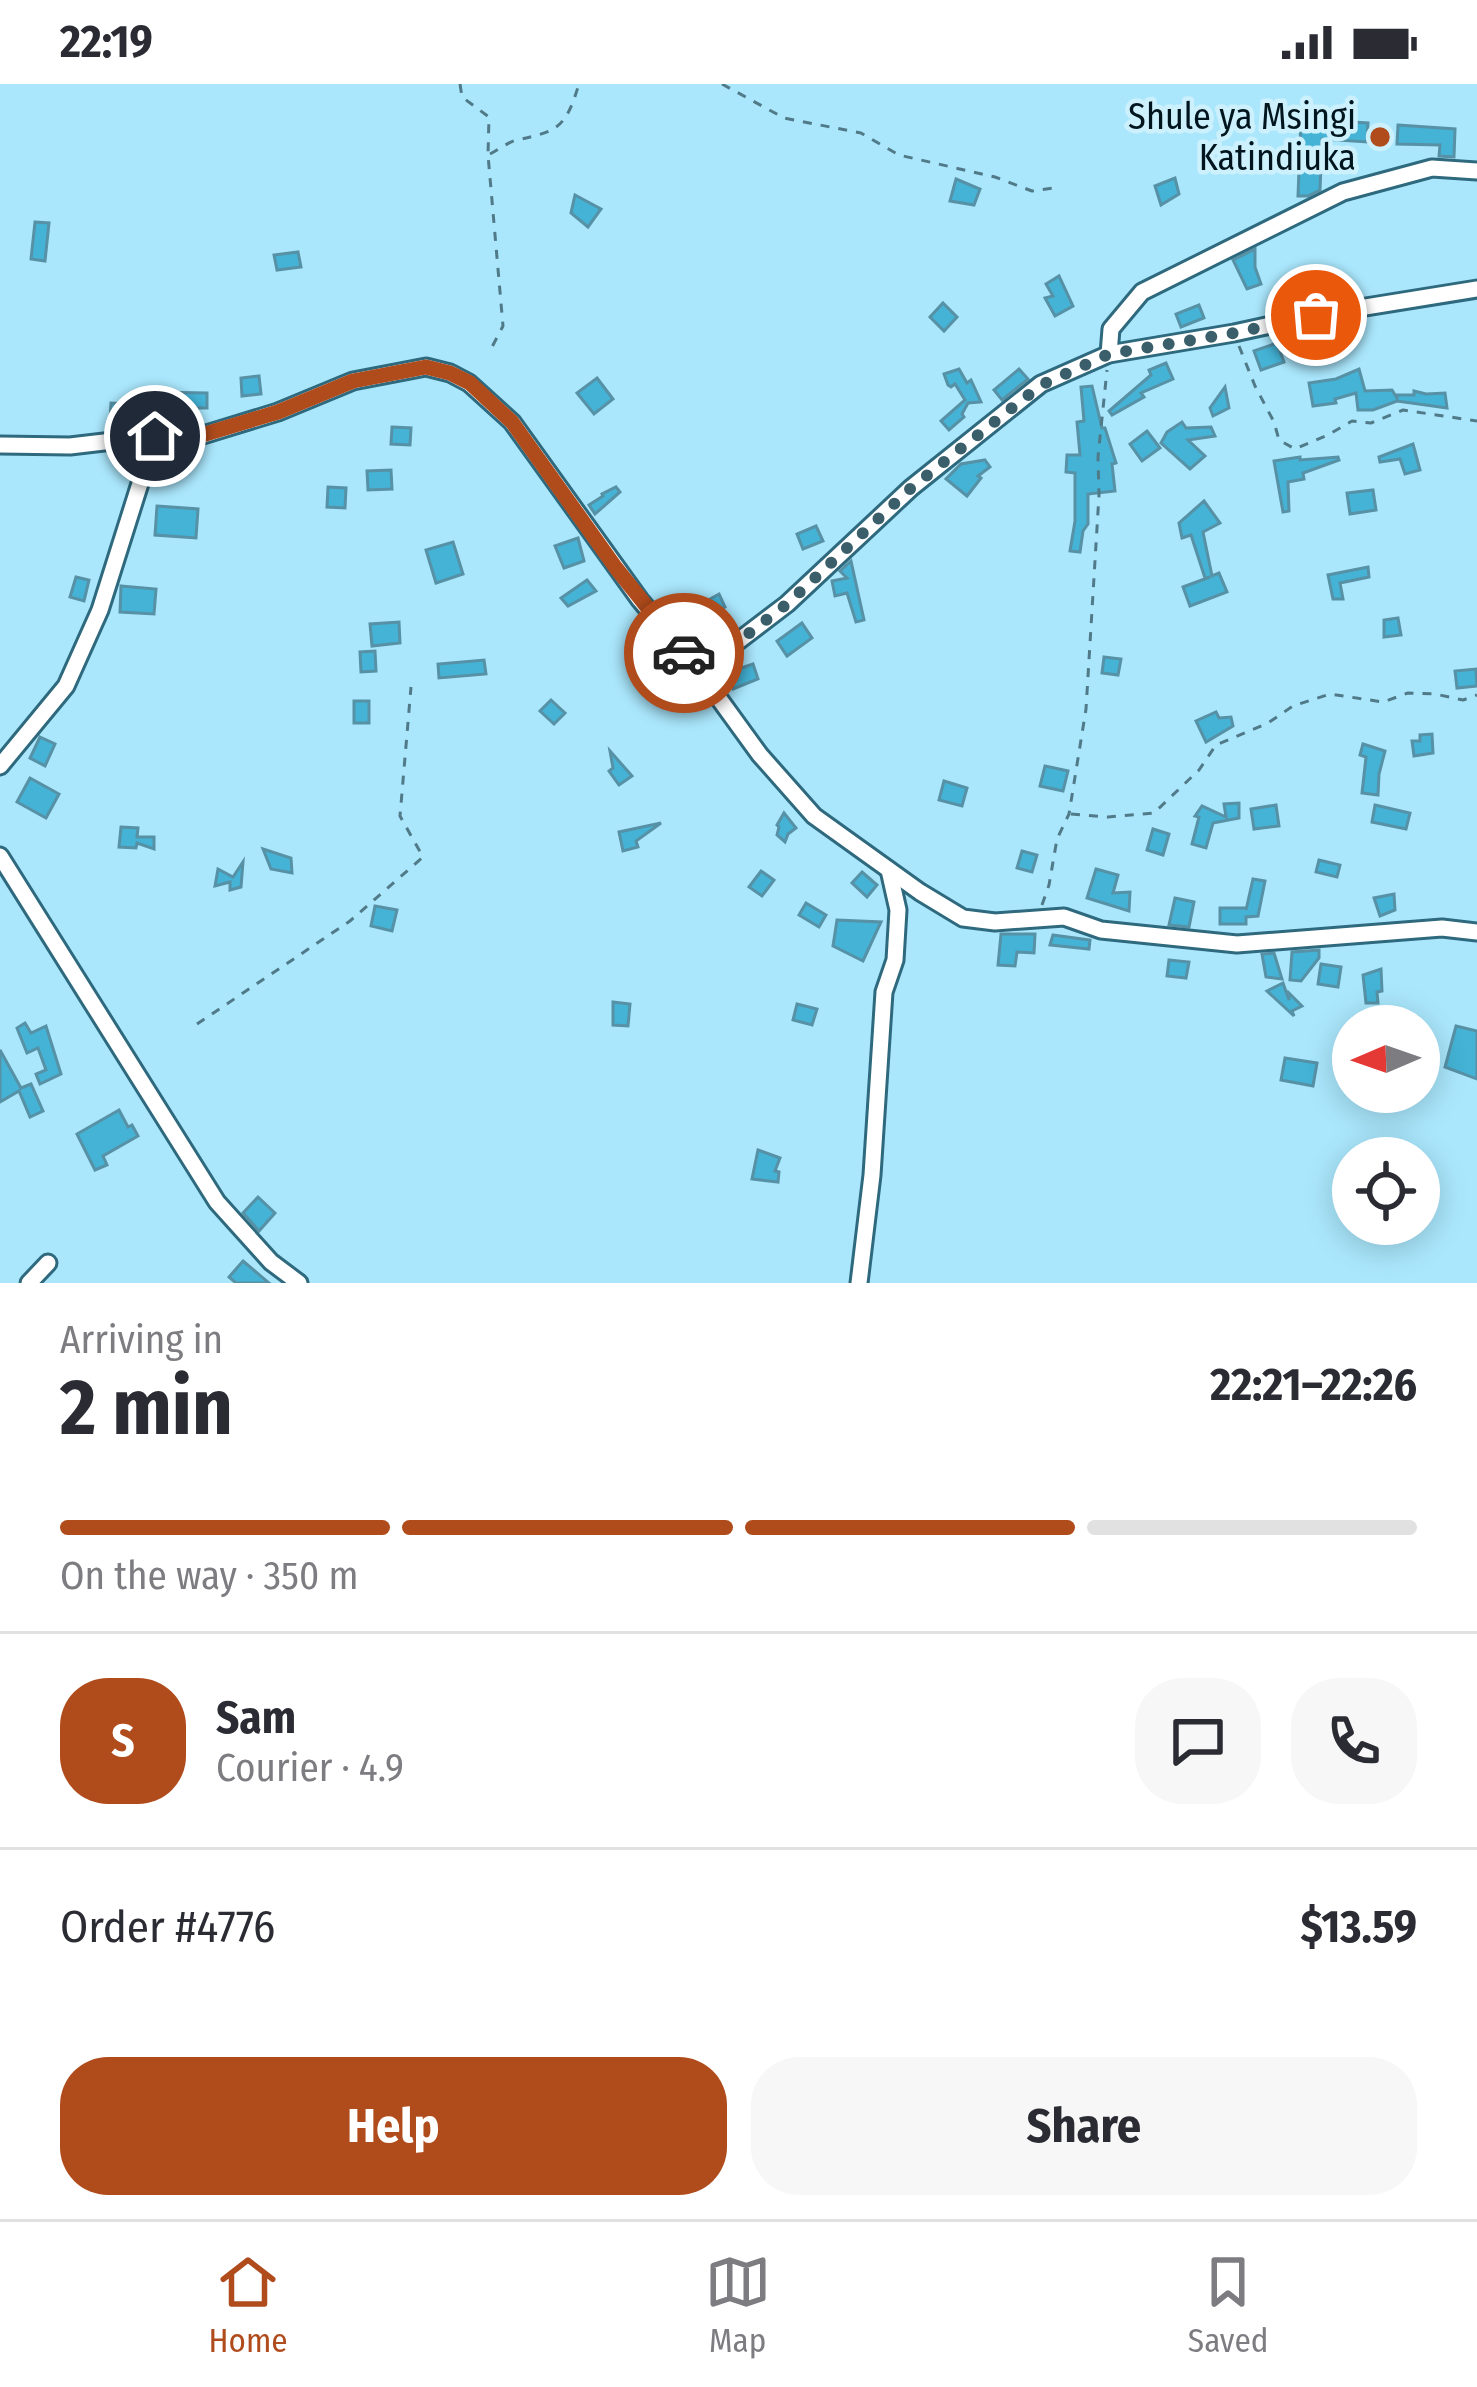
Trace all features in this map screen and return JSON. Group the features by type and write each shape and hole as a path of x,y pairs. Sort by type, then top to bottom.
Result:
{"street":[{"path":"1109,354 1111,329 1142,292 1343,192 1432,168 1477,171"},
{"path":"700,671 787,604 911,488 1041,385 1109,354 1477,289"},
{"path":"0,445 70,446 202,435 278,412 353,381 426,367 450,373 470,383 512,422 640,600 700,671 760,755 814,816 963,918 995,922 1064,916 1101,930 1237,944 1442,928 1477,932"},
{"path":"0,766 66,686 100,610 155,436"},
{"path":"0,856 217,1202 271,1262 299,1283"},
{"path":"859,1283 872,1175 884,992 895,960 898,910 889,870"},
{"path":"29,1283 48,1263"}],"path":[{"path":"460,84 463,98 489,117 503,326 492,347"},
{"path":"722,84 784,118 861,134 899,155 1032,190 1060,187"},
{"path":"488,154 559,127 578,87"},
{"path":"1234,333 1279,440 1295,449 1352,421 1370,424 1403,410 1477,422"},
{"path":"1038,919 1057,838 1069,814 1090,671 1098,458 1109,354"},
{"path":"197,1024 350,921 423,857 400,816 411,687"},
{"path":"1069,814 1154,813 1199,770 1216,745 1268,723 1292,706 1330,694 1383,702 1408,693 1463,700 1477,695"}],"building":[{"path":"1301,119 1368,123 1367,142 1322,139 1320,190 1308,196 1298,196"},
{"path":"1398,125 1455,129 1454,157 1439,156 1440,145 1397,144"},
{"path":"1175,178 1179,194 1161,205 1155,186"},
{"path":"956,179 980,189 974,205 950,201"},
{"path":"575,195 601,209 588,227 571,213"},
{"path":"35,222 49,223 45,261 31,259"},
{"path":"1255,249 1261,284 1247,289 1233,260"},
{"path":"298,252 301,267 277,270 274,255"},
{"path":"1059,276 1073,306 1055,316 1045,298 1053,296 1046,284"},
{"path":"943,303 957,317 944,331 930,317"},
{"path":"1199,305 1204,318 1181,327 1176,314"},
{"path":"1277,343 1284,362 1261,370 1254,351"},
{"path":"1166,363 1173,379 1141,393 1144,397 1112,415 1109,411 1151,375 1149,370"},
{"path":"959,369 967,383 971,380 981,402 968,403 964,417 949,430 941,421 965,400 955,384 948,385 944,374"},
{"path":"1019,369 1028,379 1002,400 994,390"},
{"path":"1359,369 1365,391 1392,390 1397,398 1414,395 1414,391 1445,393 1447,408 1397,401 1358,410 1356,393 1335,399 1336,403 1313,406 1309,383"},
{"path":"259,376 261,394 242,396 241,378"},
{"path":"597,378 613,399 594,414 577,393"},
{"path":"1092,386 1116,463 1112,464 1115,491 1088,494 1088,524 1080,552 1070,551 1075,473 1066,472 1067,455 1080,455 1081,387"},
{"path":"1225,387 1229,408 1213,416 1210,408"},
{"path":"152,392 207,393 207,408 187,408 187,423 110,423 111,403 152,405"},
{"path":"1182,422 1186,428 1211,427 1215,436 1188,440 1205,456 1190,469 1161,443"},
{"path":"392,427 411,428 410,445 391,444"},
{"path":"1147,431 1160,448 1142,461 1130,444"},
{"path":"1413,444 1420,470 1405,474 1400,459 1380,462 1379,457"},
{"path":"985,460 990,467 978,476 967,496 946,479 961,464"},
{"path":"1339,460 1288,482 1289,511 1283,512 1274,461"},
{"path":"391,470 392,489 368,490 367,471"},
{"path":"328,487 346,488 345,508 327,507"},
{"path":"616,487 620,492 595,514 589,505"},
{"path":"1373,490 1376,510 1350,514 1347,493"},
{"path":"1204,501 1220,523 1203,532 1212,576 1219,573 1227,592 1190,606 1183,587 1210,577 1205,578 1191,535 1182,538 1179,523"},
{"path":"157,506 198,509 196,538 155,535"},
{"path":"816,526 823,541 803,549 797,534"},
{"path":"578,538 584,561 564,568 555,546"},
{"path":"453,542 463,574 436,583 426,550"},
{"path":"851,561 864,620 856,622 847,593 835,596 832,581 847,578 840,571"},
{"path":"1368,567 1369,577 1340,583 1343,599 1333,599 1328,575"},
{"path":"76,577 89,580 84,601 70,597"},
{"path":"587,580 596,591 568,606 561,598"},
{"path":"121,586 156,589 154,614 120,612"},
{"path":"719,594 725,607 707,616 701,604"},
{"path":"1398,618 1401,635 1384,637 1384,620"},
{"path":"399,622 400,643 372,646 370,624"},
{"path":"802,623 812,638 787,656 777,641"},
{"path":"375,651 376,671 361,672 360,652"},
{"path":"1104,657 1121,659 1118,675 1102,673"},
{"path":"484,660 486,674 439,678 438,664"},
{"path":"753,664 758,679 733,689 727,673"},
{"path":"665,668 676,678 664,693 653,676"},
{"path":"1476,669 1477,686 1457,688 1455,671"},
{"path":"551,700 565,713 554,724 540,711"},
{"path":"354,701 369,701 369,723 354,723"},
{"path":"1216,712 1219,718 1231,717 1233,726 1206,742 1196,721"},
{"path":"1432,734 1433,753 1414,756 1412,741"},
{"path":"40,737 55,744 45,766 30,758"},
{"path":"1363,744 1385,751 1378,795 1362,793"},
{"path":"610,751 632,776 619,785 609,771 613,768"},
{"path":"1045,766 1068,771 1063,791 1040,786"},
{"path":"30,778 59,794 46,818 17,802"},
{"path":"944,781 967,788 962,806 939,800"},
{"path":"1239,803 1239,818 1213,823 1206,848 1192,844 1199,817 1195,816 1202,806 1226,817 1224,804"},
{"path":"1276,805 1279,826 1254,829 1251,809"},
{"path":"1375,805 1410,813 1406,829 1372,822"},
{"path":"784,813 796,828 785,842 777,835"},
{"path":"661,823 636,841 638,847 623,851 619,832"},
{"path":"121,827 138,828 137,837 154,837 154,849 137,843 136,848 119,847"},
{"path":"1153,829 1169,834 1163,855 1147,850"},
{"path":"263,849 291,858 292,873 271,869"},
{"path":"1022,851 1037,855 1032,872 1017,868"},
{"path":"1319,860 1340,865 1337,877 1316,872"},
{"path":"243,862 241,887 230,890 230,882 215,886 218,869 233,877"},
{"path":"1096,869 1118,875 1113,893 1130,892 1129,911 1087,898"},
{"path":"761,871 774,880 762,896 749,887"},
{"path":"862,872 877,885 867,897 852,883"},
{"path":"1253,879 1265,881 1258,916 1246,917 1246,924 1220,924 1220,908 1246,910"},
{"path":"1394,894 1395,910 1380,916 1374,898"},
{"path":"1175,898 1194,902 1189,927 1169,925"},
{"path":"806,903 826,915 819,927 799,915"},
{"path":"375,906 397,910 392,931 371,926"},
{"path":"837,920 881,922 863,961 833,946"},
{"path":"1001,934 1035,934 1034,953 1017,952 1015,966 998,965"},
{"path":"1053,935 1090,940 1089,949 1050,945"},
{"path":"1319,950 1319,958 1301,981 1290,980 1292,952"},
{"path":"1274,953 1282,979 1266,977 1262,954"},
{"path":"1169,960 1189,962 1186,978 1167,976"},
{"path":"1321,964 1341,967 1338,987 1318,984"},
{"path":"1381,969 1378,1003 1366,1003 1363,975"},
{"path":"1283,983 1289,1000 1289,993 1302,1006 1292,1011 1294,1016 1267,991"},
{"path":"613,1002 630,1004 628,1026 613,1025"},
{"path":"797,1004 817,1009 812,1025 793,1020"},
{"path":"25,1023 31,1033 46,1026 61,1074 40,1084 36,1074 46,1070 38,1048 27,1053 17,1028"},
{"path":"1456,1026 1477,1031 1477,1079 1445,1067"},
{"path":"0,1050 21,1088 31,1084 43,1111 30,1117 19,1091 0,1102"},
{"path":"1285,1058 1317,1063 1313,1086 1281,1080"},
{"path":"119,1110 138,1136 103,1156 107,1165 95,1170 77,1134"},
{"path":"758,1150 780,1158 775,1171 778,1182 752,1179"},
{"path":"258,1197 275,1213 259,1231 243,1213"},
{"path":"243,1261 269,1283 236,1283 229,1277"}],"way so far":[{"path":"684,653 700,671 787,604 911,488 1041,385 1109,354 1316,315"}],"place":[{"name":"Shule ya Msingi Katindiuka","path":"1380,137"}],"route":[{"path":"155,436 202,435 278,412 353,381 426,367 450,373 470,383 512,422 616,568 684,653"}]}
